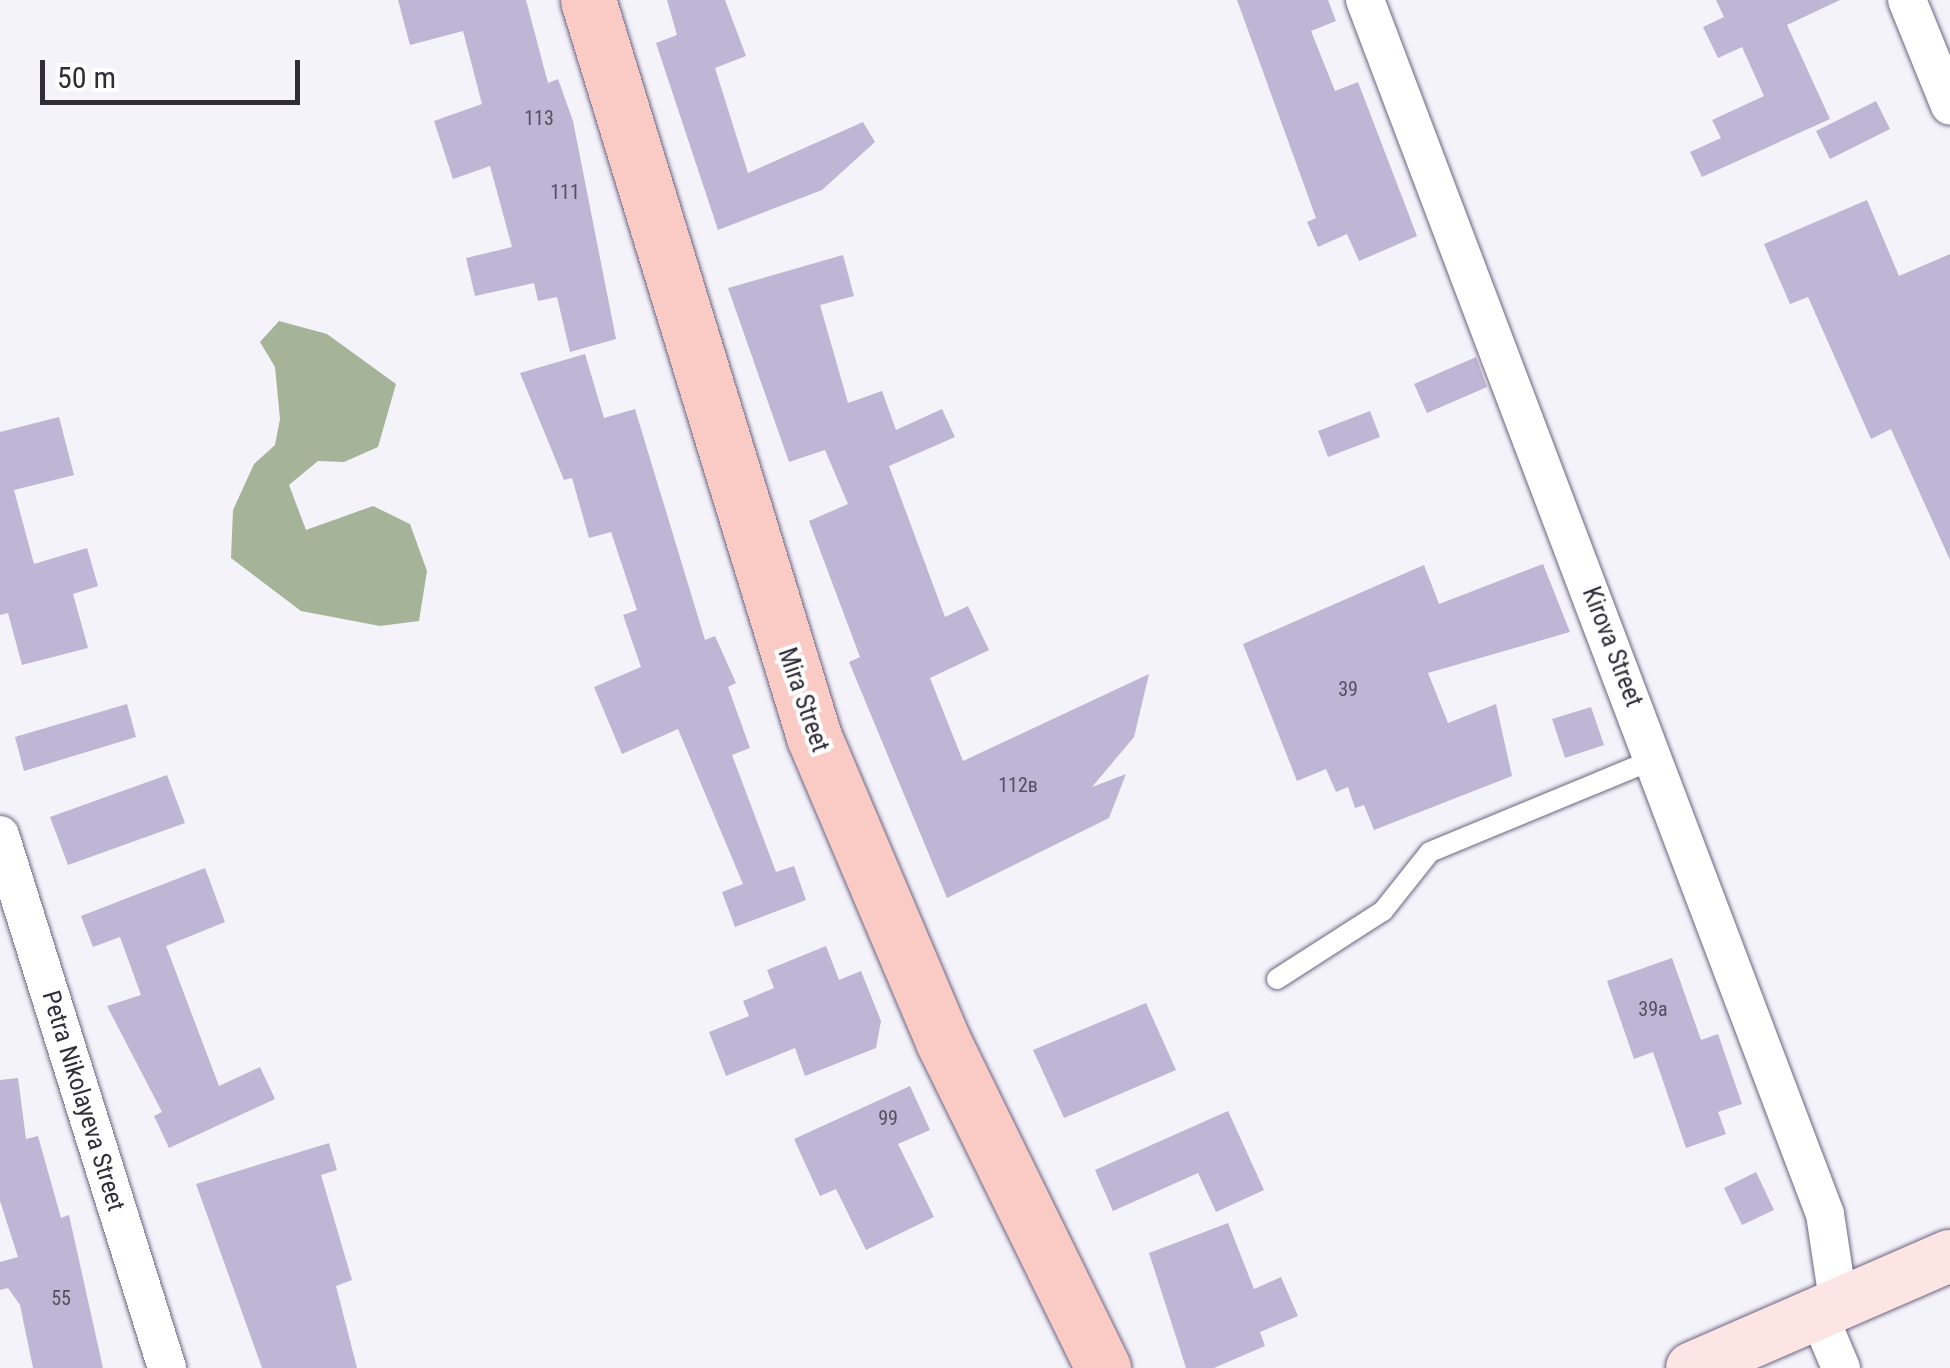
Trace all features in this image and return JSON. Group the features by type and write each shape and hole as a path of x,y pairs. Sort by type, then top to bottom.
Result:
{"main road":[{"name":"Mira Street","path":"588,0 814,737 943,1041 1103,1368"}],"street":[{"name":"Kirova Street","path":"1365,0 1824,1214 1828,1305 1842,1368"},
{"path":"1906,0 1950,106"},
{"name":"Petra Nikolayeva Street","path":"0,835 166,1368"},
{"path":"1692,1368 1828,1305 1950,1256"}],"lane":[{"path":"1277,980 1384,911 1430,852 1655,759"}],"green space":[{"path":"279,321 327,334 396,384 378,447 344,462 318,461 289,485 306,530 373,506 410,524 427,571 419,621 380,626 301,611 231,558 233,510 254,464 275,445 280,419 275,367 260,342"}],"building":[{"path":"398,0 526,0 548,83 558,79 573,121 616,339 570,352 557,297 538,301 534,283 475,296 466,258 512,247 490,166 453,179 434,121 482,104 463,31 410,45"},
{"path":"667,0 725,0 746,56 715,68 748,173 863,122 875,142 822,190 718,230 656,43 677,35"},
{"path":"1237,0 1328,0 1336,21 1311,31 1335,91 1358,82 1417,236 1359,261 1347,234 1318,247 1307,222 1316,218"},
{"path":"1716,0 1840,0 1787,25 1830,119 1702,177 1690,152 1721,138 1712,120 1764,96 1742,47 1718,58 1703,27 1724,17"},
{"path":"1876,101 1890,129 1830,159 1816,131"},
{"path":"1867,200 1899,276 1950,254 1950,560 1891,429 1871,439 1808,297 1790,304 1764,244"},
{"path":"843,255 854,296 820,305 848,403 882,391 896,430 942,409 955,437 889,466 945,617 968,606 989,650 930,678 963,761 1149,674 1134,737 1092,787 1126,774 1109,818 947,898 849,662 860,657 809,521 848,504 825,450 789,462 728,288"},
{"path":"585,354 604,418 635,409 705,640 715,636 736,683 728,687 750,748 732,755 776,872 794,866 806,900 735,927 722,892 743,884 678,729 622,754 594,687 641,667 623,615 637,610 611,532 589,538 572,478 564,480 520,373"},
{"path":"1476,357 1487,387 1427,413 1414,384"},
{"path":"1370,411 1380,437 1328,457 1318,431"},
{"path":"59,417 74,475 14,490 34,564 87,548 98,586 73,594 88,648 22,665 8,613 0,615 0,432"},
{"path":"1543,564 1570,632 1428,673 1448,723 1496,704 1512,776 1374,830 1364,805 1355,808 1348,787 1336,792 1326,769 1297,781 1243,644 1424,565 1439,604"},
{"path":"127,704 136,737 24,771 15,737"},
{"path":"1591,707 1604,745 1565,758 1552,719"},
{"path":"167,775 185,823 68,865 50,817"},
{"path":"205,868 225,922 166,946 219,1086 260,1067 275,1099 169,1148 154,1116 162,1112 107,1006 141,995 120,937 93,947 81,916"},
{"path":"826,946 839,980 861,971 881,1021 876,1048 805,1076 795,1048 726,1076 709,1032 749,1016 743,1001 774,988 767,970"},
{"path":"1672,958 1701,1040 1718,1034 1742,1104 1718,1112 1726,1134 1686,1148 1653,1052 1634,1059 1607,981"},
{"path":"1146,1003 1176,1070 1064,1118 1033,1050"},
{"path":"18,1078 26,1139 38,1136 61,1218 69,1215 103,1368 33,1368 20,1305 8,1288 0,1290 0,1262 18,1257 0,1201 0,1080"},
{"path":"910,1086 930,1130 898,1144 934,1217 866,1250 836,1189 820,1196 794,1139"},
{"path":"1228,1111 1264,1190 1216,1212 1198,1173 1113,1211 1095,1170"},
{"path":"329,1143 337,1170 321,1175 352,1280 336,1286 357,1368 262,1368 196,1184"},
{"path":"1756,1172 1774,1210 1742,1225 1724,1188"},
{"path":"1228,1223 1254,1289 1281,1277 1298,1316 1260,1332 1265,1346 1214,1368 1186,1368 1149,1253"}]}
